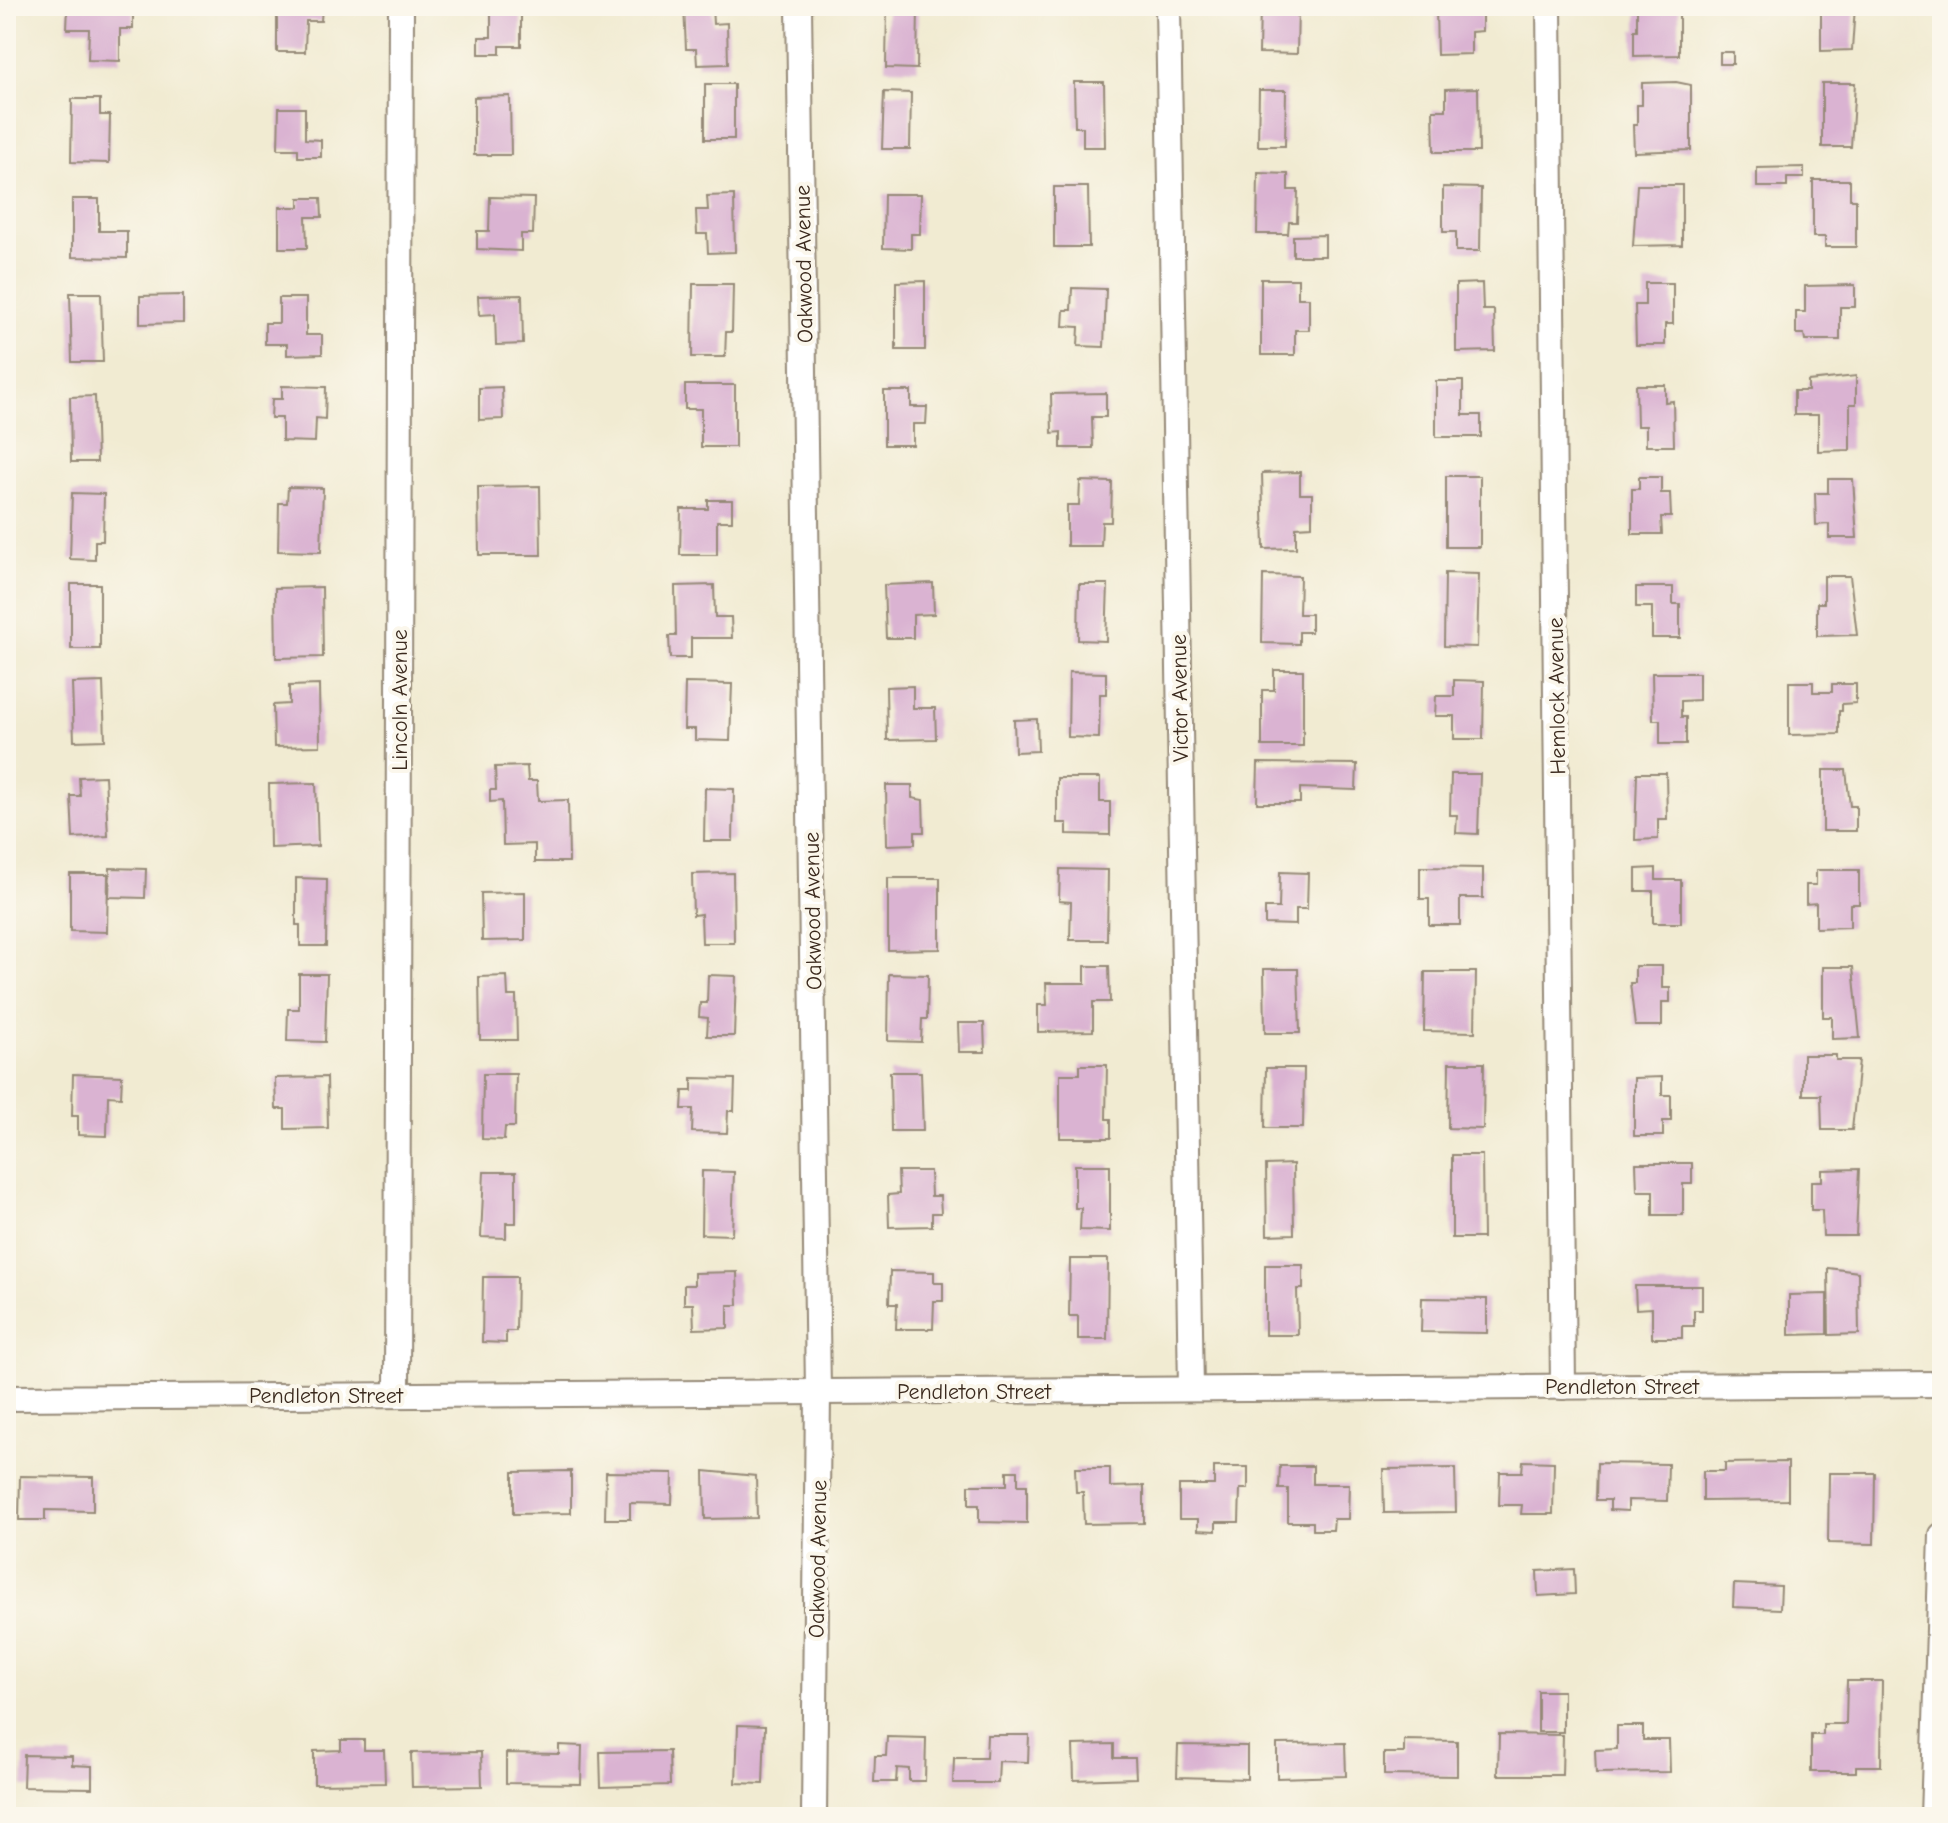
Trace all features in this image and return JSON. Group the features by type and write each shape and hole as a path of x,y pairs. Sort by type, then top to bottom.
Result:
{"street":[{"name":"Lincoln Avenue","path":"397,1395 401,6"},
{"name":"Oakwood Avenue","path":"799,6 818,1392 814,1817"},
{"name":"Victor Avenue","path":"1168,6 1191,1389"},
{"name":"Hemlock Avenue","path":"1549,6 1563,1387"},
{"name":"Pendleton Street","path":"6,1398 1942,1384"},
{"path":"1933,1817 1942,1535"}],"building":[{"path":"68,6 133,7 133,29 120,29 120,61 88,60 89,29 67,29"},
{"path":"297,6 322,6 321,21 306,21 305,52 277,52 277,11 297,11"},
{"path":"491,6 521,6 521,46 500,46 500,54 479,54 479,37 491,37"},
{"path":"684,6 712,6 713,24 727,23 728,64 697,65 696,49 686,49"},
{"path":"887,6 918,6 917,69 886,68"},
{"path":"1260,6 1298,6 1297,54 1259,53"},
{"path":"1436,6 1482,6 1482,31 1471,32 1471,54 1437,55"},
{"path":"1679,6 1679,55 1634,56 1637,8"},
{"path":"1821,6 1855,6 1852,50 1821,51"},
{"path":"1720,52 1733,52 1733,64 1720,64"},
{"path":"1074,82 1104,82 1105,147 1083,147 1083,127 1075,127"},
{"path":"1642,83 1691,85 1691,150 1634,152 1633,125 1637,125 1637,105 1642,105"},
{"path":"1822,83 1855,83 1851,147 1822,147"},
{"path":"705,84 734,84 734,139 705,139"},
{"path":"1478,88 1479,152 1434,152 1433,110 1446,110 1446,89"},
{"path":"1259,90 1286,90 1285,146 1258,146"},
{"path":"884,92 911,93 910,149 882,149"},
{"path":"510,96 511,155 474,155 474,97"},
{"path":"72,99 100,99 100,115 110,115 109,163 71,162"},
{"path":"279,108 305,108 305,139 321,140 321,157 298,157 298,149 278,149"},
{"path":"1804,167 1804,178 1787,178 1787,187 1757,187 1757,168"},
{"path":"1258,173 1288,174 1288,190 1298,190 1297,222 1289,222 1288,234 1257,234"},
{"path":"1813,180 1850,180 1850,199 1856,199 1856,247 1825,247 1825,237 1813,237"},
{"path":"1637,185 1682,185 1682,245 1633,246"},
{"path":"1054,187 1088,187 1089,247 1054,247"},
{"path":"1443,187 1481,188 1480,251 1456,251 1456,232 1443,232"},
{"path":"884,194 921,194 920,234 911,234 911,249 883,248"},
{"path":"734,195 735,252 708,253 707,234 697,234 696,210 708,210 707,196"},
{"path":"490,197 534,198 533,234 521,234 521,251 477,249 477,231 489,231"},
{"path":"299,198 321,198 322,217 306,217 307,248 279,248 279,207 299,207"},
{"path":"72,199 99,199 99,231 127,231 127,258 72,257"},
{"path":"1325,235 1325,256 1293,256 1293,236"},
{"path":"1261,279 1298,279 1298,298 1309,298 1309,330 1295,330 1295,355 1261,355"},
{"path":"925,281 925,350 896,350 896,282"},
{"path":"1482,283 1483,310 1494,310 1495,351 1456,352 1456,284"},
{"path":"1645,283 1673,283 1673,324 1665,324 1665,345 1636,345 1635,305 1645,305"},
{"path":"693,284 733,284 732,332 726,332 725,357 692,357"},
{"path":"1855,285 1855,307 1840,307 1840,340 1805,340 1804,334 1796,334 1796,312 1805,312 1805,286"},
{"path":"1072,288 1106,289 1104,347 1078,346 1079,327 1063,326 1064,310 1071,310"},
{"path":"70,293 101,293 103,362 72,362"},
{"path":"183,295 183,323 140,324 140,296"},
{"path":"522,295 523,344 496,345 495,314 479,315 478,296"},
{"path":"279,298 306,298 306,335 322,335 322,354 287,355 287,344 265,344 265,323 279,323"},
{"path":"1856,376 1856,404 1850,404 1850,450 1818,451 1818,415 1794,415 1794,391 1808,391 1808,381"},
{"path":"1436,381 1463,381 1463,415 1481,415 1481,437 1436,437"},
{"path":"685,385 735,385 735,447 701,447 701,409 685,409"},
{"path":"1636,385 1665,385 1665,402 1673,401 1674,446 1646,446 1646,426 1637,426"},
{"path":"282,386 326,387 325,419 316,418 315,442 282,441 282,418 271,418 272,399 282,399"},
{"path":"502,387 503,419 479,420 479,388"},
{"path":"884,391 911,391 911,407 927,407 926,424 913,424 913,445 884,445"},
{"path":"1106,393 1106,417 1092,417 1093,448 1061,448 1061,432 1052,433 1051,394"},
{"path":"95,396 97,462 71,462 70,397"},
{"path":"1300,472 1300,494 1312,494 1312,526 1296,527 1296,548 1264,549 1262,473"},
{"path":"1446,476 1480,476 1480,547 1446,547"},
{"path":"1639,477 1661,477 1661,493 1670,493 1671,517 1661,517 1662,534 1632,534 1632,489 1639,489"},
{"path":"1828,479 1853,479 1857,538 1829,538 1829,524 1816,525 1815,493 1828,493"},
{"path":"1080,481 1112,482 1111,522 1102,522 1101,546 1067,546 1067,505 1079,505"},
{"path":"540,486 541,555 479,555 478,487"},
{"path":"288,487 323,488 321,552 278,551 279,503 287,503"},
{"path":"72,493 104,494 103,541 95,541 95,560 70,559"},
{"path":"708,500 732,500 732,521 717,521 717,555 680,555 681,509 708,509"},
{"path":"1445,573 1479,574 1477,647 1444,646"},
{"path":"1263,575 1300,576 1299,614 1311,614 1311,632 1299,632 1299,644 1262,643"},
{"path":"1824,576 1850,576 1857,635 1817,636 1817,603 1824,603"},
{"path":"933,583 934,614 913,615 913,638 886,638 884,585"},
{"path":"71,584 100,584 100,649 71,649"},
{"path":"1079,584 1108,584 1106,641 1078,640"},
{"path":"714,585 715,617 731,617 732,638 691,638 691,658 670,658 669,636 676,636 675,586"},
{"path":"322,587 323,657 276,658 275,588"},
{"path":"1636,587 1673,587 1673,604 1680,604 1680,638 1652,638 1652,607 1636,607"},
{"path":"1274,670 1303,670 1303,746 1262,746 1262,690 1274,690"},
{"path":"1069,672 1106,673 1106,694 1100,694 1099,738 1068,737"},
{"path":"1652,673 1699,673 1699,700 1681,701 1681,717 1686,717 1686,744 1660,744 1660,720 1653,720"},
{"path":"1454,680 1484,681 1483,739 1454,739 1454,716 1435,716 1436,696 1454,696"},
{"path":"103,682 105,740 74,741 72,683"},
{"path":"1789,682 1813,682 1813,692 1832,692 1832,684 1856,684 1856,703 1842,704 1842,711 1839,711 1839,734 1789,735"},
{"path":"685,683 732,684 730,741 695,740 695,729 684,729"},
{"path":"319,685 320,746 274,747 273,705 289,704 289,686"},
{"path":"913,686 913,708 935,708 936,739 887,740 886,687"},
{"path":"1037,719 1038,751 1015,752 1014,720"},
{"path":"1258,763 1357,764 1356,790 1300,788 1300,803 1257,803"},
{"path":"527,766 528,781 537,781 538,801 568,800 569,862 535,862 535,844 503,845 502,801 490,802 490,790 496,790 495,767"},
{"path":"1823,770 1846,770 1850,806 1856,806 1856,831 1823,831"},
{"path":"1637,773 1666,773 1667,819 1658,819 1658,839 1635,840"},
{"path":"1451,774 1480,774 1478,834 1456,833 1457,815 1450,815"},
{"path":"105,776 108,836 73,838 71,796 80,796 79,777"},
{"path":"1057,778 1100,778 1100,802 1110,802 1110,835 1067,834 1067,823 1057,823"},
{"path":"316,783 318,846 270,848 269,784"},
{"path":"886,785 912,785 912,798 923,800 924,832 915,832 915,844 887,845"},
{"path":"705,788 734,789 733,841 704,841"},
{"path":"1420,867 1483,868 1483,898 1460,898 1460,925 1429,925 1429,899 1420,899"},
{"path":"110,868 146,869 145,898 109,897"},
{"path":"1656,868 1656,880 1681,880 1681,923 1653,923 1653,891 1636,891 1636,869"},
{"path":"1060,869 1108,870 1107,940 1070,940 1071,902 1059,901"},
{"path":"1816,870 1859,870 1859,904 1850,904 1850,927 1816,928 1816,903 1806,904 1806,885 1816,885"},
{"path":"1280,872 1308,873 1307,909 1296,909 1296,925 1265,924 1265,908 1279,908"},
{"path":"733,873 734,943 702,943 701,914 693,915 692,874"},
{"path":"70,874 108,874 107,932 70,931"},
{"path":"296,878 327,879 326,946 300,946 300,925 296,925"},
{"path":"888,878 940,878 940,949 888,950"},
{"path":"525,892 525,940 482,941 481,893"},
{"path":"1085,966 1109,966 1110,1002 1093,1002 1093,1031 1038,1032 1038,1005 1047,1005 1046,983 1085,983"},
{"path":"1635,966 1662,966 1662,988 1670,988 1670,1002 1662,1002 1662,1026 1635,1026 1630,983 1635,983"},
{"path":"1823,967 1853,967 1860,1038 1832,1039 1832,1017 1823,1017"},
{"path":"1264,969 1298,969 1300,1033 1265,1033"},
{"path":"1425,972 1476,972 1475,1032 1424,1031"},
{"path":"299,974 327,974 325,1042 287,1041 288,1009 299,1009"},
{"path":"889,974 928,975 927,1019 922,1019 921,1042 888,1041"},
{"path":"708,975 736,976 734,1036 707,1036 708,1018 699,1017 700,1003 707,1003"},
{"path":"507,976 508,996 516,996 517,1040 480,1040 479,977"},
{"path":"958,1023 984,1023 985,1052 959,1052"},
{"path":"1803,1055 1836,1055 1836,1060 1859,1060 1852,1130 1822,1130 1821,1095 1803,1095"},
{"path":"1449,1063 1484,1063 1483,1129 1448,1128"},
{"path":"1080,1065 1107,1065 1106,1119 1111,1119 1111,1138 1060,1138 1060,1074 1080,1074"},
{"path":"1266,1068 1304,1068 1303,1128 1265,1128"},
{"path":"890,1072 921,1072 923,1131 891,1131"},
{"path":"73,1074 122,1076 121,1097 108,1096 107,1136 78,1135 78,1116 72,1116"},
{"path":"483,1074 516,1074 515,1127 505,1127 504,1140 482,1139"},
{"path":"327,1077 328,1128 285,1129 285,1109 276,1109 275,1078"},
{"path":"1662,1077 1662,1095 1671,1095 1671,1121 1663,1121 1663,1136 1634,1136 1634,1078"},
{"path":"692,1078 735,1079 734,1111 728,1111 727,1133 692,1132 693,1109 682,1109 683,1091 692,1091"},
{"path":"1452,1155 1482,1155 1483,1238 1452,1238"},
{"path":"1636,1163 1692,1163 1692,1184 1683,1184 1683,1215 1653,1215 1653,1191 1637,1191"},
{"path":"1293,1164 1294,1234 1267,1235 1266,1165"},
{"path":"1075,1165 1110,1165 1110,1231 1080,1230 1081,1208 1075,1208"},
{"path":"1859,1169 1856,1236 1823,1236 1822,1210 1811,1210 1811,1181 1822,1181 1822,1170"},
{"path":"702,1171 734,1172 732,1235 701,1234"},
{"path":"898,1171 930,1171 931,1196 940,1196 941,1213 932,1213 932,1226 889,1227 888,1195 899,1194"},
{"path":"484,1172 516,1172 516,1223 506,1223 506,1238 481,1237"},
{"path":"1070,1259 1108,1259 1107,1339 1078,1339 1078,1316 1069,1316"},
{"path":"1265,1265 1303,1265 1303,1289 1297,1289 1298,1335 1265,1335"},
{"path":"1828,1268 1858,1272 1859,1334 1829,1335"},
{"path":"890,1271 934,1272 934,1283 943,1283 943,1301 934,1301 933,1329 896,1329 897,1304 889,1304"},
{"path":"737,1272 738,1305 728,1305 728,1328 694,1329 693,1304 684,1304 684,1285 694,1285 694,1273"},
{"path":"483,1277 517,1277 516,1331 506,1331 506,1343 482,1342"},
{"path":"1635,1286 1702,1286 1702,1310 1694,1310 1694,1326 1682,1326 1682,1338 1652,1338 1652,1308 1636,1309"},
{"path":"1827,1294 1827,1334 1789,1335 1789,1295"},
{"path":"1422,1298 1487,1299 1487,1333 1421,1332"},
{"path":"1523,1461 1554,1462 1553,1514 1521,1514 1522,1505 1499,1505 1500,1472 1522,1472"},
{"path":"1788,1462 1788,1500 1703,1501 1703,1471 1725,1471 1725,1463"},
{"path":"1597,1463 1668,1464 1667,1501 1628,1500 1628,1511 1610,1510 1610,1500 1596,1500"},
{"path":"1280,1466 1313,1466 1313,1484 1349,1484 1348,1519 1334,1519 1333,1530 1313,1530 1313,1522 1288,1522 1288,1489 1279,1489"},
{"path":"1214,1467 1248,1467 1248,1489 1240,1489 1239,1522 1216,1522 1216,1531 1198,1530 1198,1519 1179,1519 1179,1485 1214,1485"},
{"path":"1075,1468 1110,1468 1110,1487 1144,1486 1144,1523 1084,1524 1083,1492 1076,1492"},
{"path":"1455,1468 1456,1512 1384,1513 1383,1469"},
{"path":"571,1471 571,1513 513,1514 513,1472"},
{"path":"704,1471 756,1476 757,1518 705,1519"},
{"path":"1007,1471 1018,1471 1018,1485 1027,1485 1027,1523 979,1522 979,1505 969,1505 969,1485 1007,1485"},
{"path":"606,1472 673,1473 672,1504 630,1503 630,1519 605,1519"},
{"path":"1829,1473 1875,1473 1874,1544 1828,1543"},
{"path":"20,1476 93,1477 93,1511 45,1510 45,1520 19,1520"},
{"path":"1574,1569 1575,1594 1538,1596 1537,1571"},
{"path":"1734,1584 1781,1586 1780,1609 1733,1607"},
{"path":"1847,1681 1882,1681 1881,1766 1856,1766 1856,1772 1811,1772 1811,1735 1823,1735 1823,1724 1846,1724"},
{"path":"1538,1691 1563,1691 1563,1732 1538,1732"},
{"path":"738,1725 765,1726 763,1784 736,1783"},
{"path":"1617,1726 1643,1726 1643,1740 1669,1740 1670,1772 1596,1773 1595,1750 1617,1749"},
{"path":"1499,1734 1563,1735 1562,1775 1498,1775"},
{"path":"987,1735 1029,1735 1028,1762 999,1761 998,1783 953,1783 954,1758 986,1758"},
{"path":"887,1737 926,1738 925,1781 909,1781 909,1769 897,1768 896,1782 874,1782 875,1756 886,1756"},
{"path":"341,1740 364,1740 364,1750 384,1750 385,1783 314,1784 314,1751 341,1750"},
{"path":"1404,1740 1457,1741 1457,1776 1384,1775 1384,1753 1404,1753"},
{"path":"1345,1743 1346,1776 1277,1778 1277,1744"},
{"path":"1114,1744 1114,1758 1135,1758 1136,1778 1074,1780 1073,1745"},
{"path":"559,1745 582,1746 581,1784 506,1783 506,1753 559,1754"},
{"path":"1178,1745 1247,1746 1247,1779 1177,1777"},
{"path":"669,1751 670,1785 601,1787 600,1752"},
{"path":"481,1752 482,1786 412,1787 411,1753"},
{"path":"24,1755 72,1756 72,1765 92,1766 92,1788 23,1787"}]}
